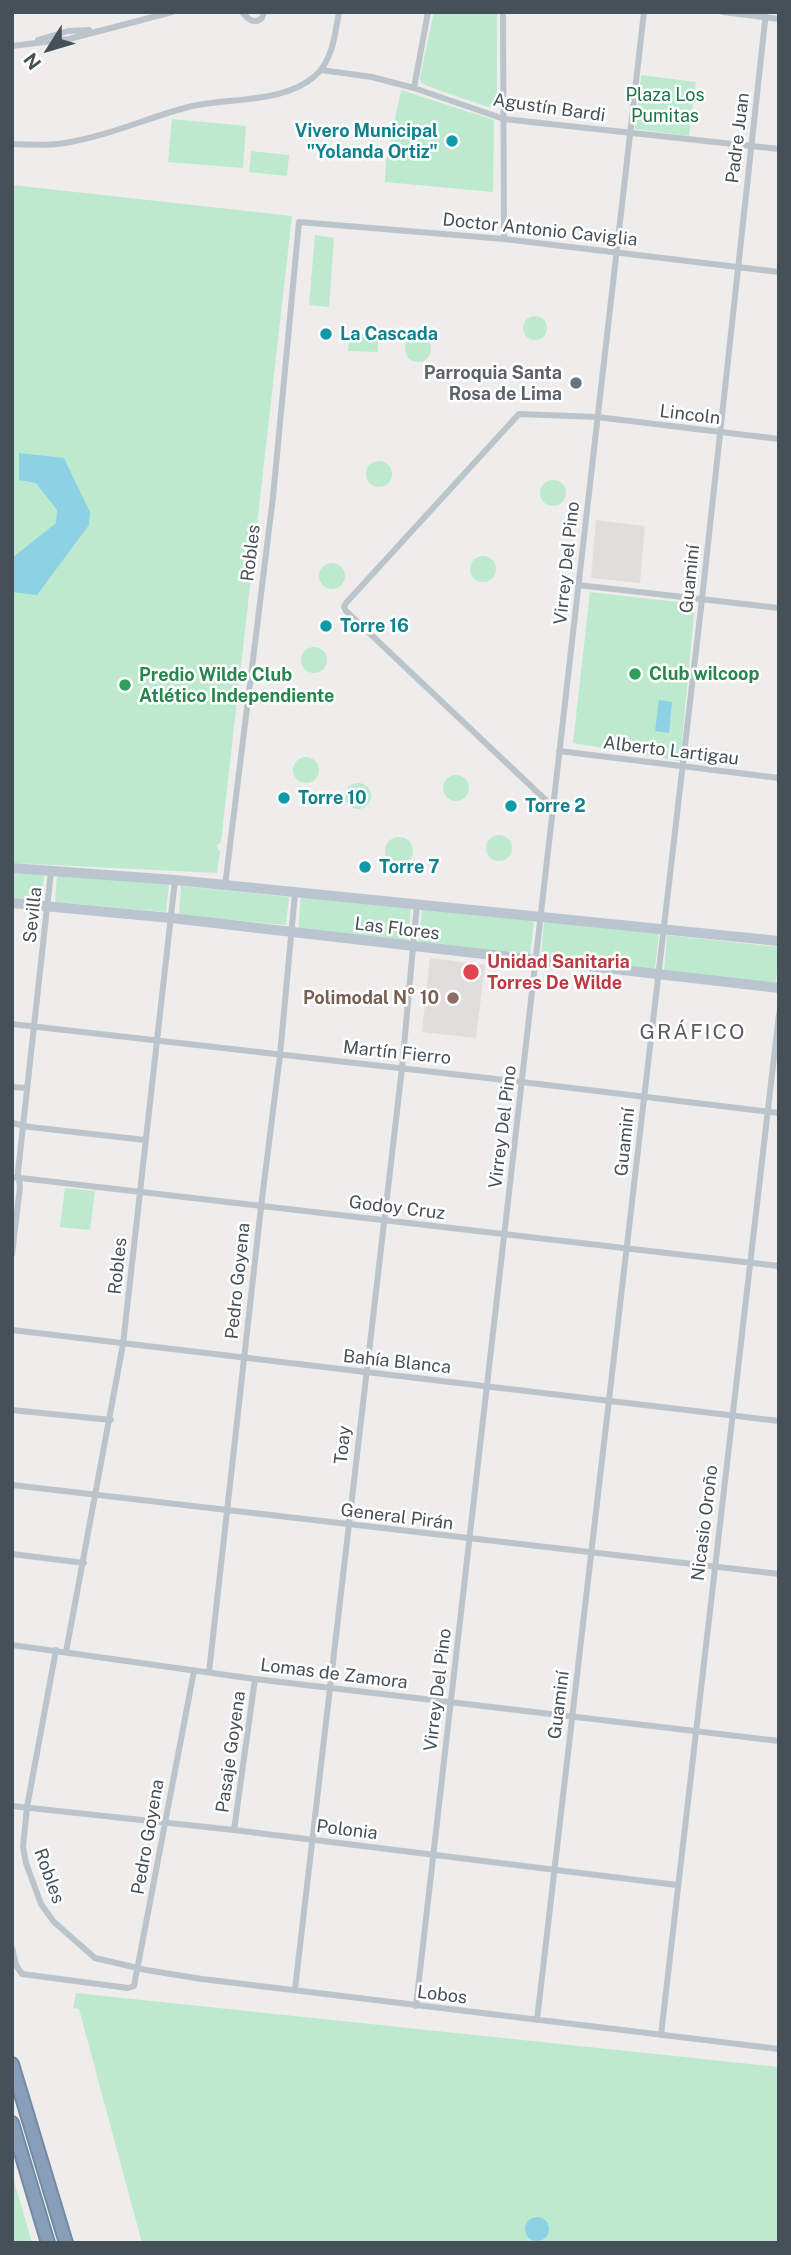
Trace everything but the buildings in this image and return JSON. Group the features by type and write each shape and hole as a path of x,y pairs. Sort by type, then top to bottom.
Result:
{"highway":[{"path":"12,2064 66,2243"},
{"path":"12,2123 48,2243"}],"street":[{"path":"12,46 69,39 172,12"},
{"path":"242,12 255,22 262,18 264,12"},
{"path":"12,144 67,143 189,107 289,92 321,70 333,44 340,12"},
{"path":"414,88 428,12"},
{"path":"503,12 504,239"},
{"name":"Virrey Del Pino","path":"416,2006 644,12"},
{"path":"723,12 766,15 779,19"},
{"name":"Padre Juan","path":"738,267 766,15"},
{"name":"Agustín Bardi","path":"321,70 372,77 414,88 504,119 779,149"},
{"name":"Doctor Antonio Caviglia","path":"299,222 504,239 779,272"},
{"name":"Robles","path":"225,886 273,497 299,222"},
{"name":"Guaminí","path":"537,2020 738,267"},
{"name":"Lincoln","path":"552,806 344,607 516,415 522,413 597,417 720,434 779,439"},
{"path":"578,585 779,608"},
{"name":"Alberto Lartigau","path":"559,751 779,778"},
{"name":"Las Flores","path":"12,869 174,880 779,941"},
{"name":"Sevilla","path":"12,1254 20,1187 15,1178 35,1027 51,870"},
{"name":"Robles","path":"66,1652 123,1344 174,880"},
{"name":"Pedro Goyena","path":"209,1672 280,1055 295,893"},
{"name":"Las Flores","path":"12,903 171,918 779,988"},
{"name":"Toay","path":"295,1989 402,1068 417,904"},
{"name":"Nicasio Oroño","path":"661,2035 779,1014"},
{"name":"Martín Fierro","path":"12,1024 779,1113"},
{"path":"12,1087 27,1088"},
{"path":"12,1123 145,1140"},
{"name":"Godoy Cruz","path":"15,1178 779,1266"},
{"name":"Bahía Blanca","path":"12,1330 779,1421"},
{"path":"12,1410 111,1420"},
{"name":"General Pirán","path":"12,1485 779,1574"},
{"path":"12,1554 84,1563"},
{"name":"Lomas de Zamora","path":"12,1645 255,1679 779,1741"},
{"name":"Robles","path":"56,1650 27,1807 23,1852 41,1904 60,1928 90,1954 103,1961"},
{"name":"Pedro Goyena","path":"139,1968 194,1671"},
{"name":"Pasaje Goyena","path":"234,1830 255,1679"},
{"name":"Polonia","path":"12,1806 234,1830 677,1885"},
{"path":"12,1948 17,1969 26,1975 131,1988 135,1984 139,1968"},
{"name":"Lobos","path":"103,1961 202,1979 779,2049"}],"shaded area":[{"path":"596,520 645,526 640,583 591,578"},
{"name":"Polimodal N° 10","path":"430,958 485,965 476,1038 422,1032"}],"green space":[{"path":"434,12 497,12 497,106 488,107 421,82"},
{"name":"Plaza Los Pumitas","path":"641,75 696,82 689,136 635,129"},
{"path":"401,90 494,120 493,192 385,182 386,162"},
{"path":"172,119 246,126 243,168 168,162"},
{"path":"251,151 289,155 287,176 249,172"},
{"name":"Predio Wilde Club Atlético Independiente","path":"12,185 292,216 221,842 216,846 220,851 217,873 12,863"},
{"path":"315,235 334,238 329,307 309,305"},
{"path":"530,316 540,316 547,323 547,333 540,340 530,340 523,333 523,323"},
{"path":"350,333 378,336 378,352 348,351"},
{"path":"418,336 427,340 431,349 427,358 418,362 409,358 405,349 409,340"},
{"path":"379,461 388,465 392,474 388,483 379,487 370,483 366,474 370,465"},
{"path":"553,480 562,484 566,493 562,502 553,506 544,502 540,493 544,484"},
{"path":"483,556 492,560 496,569 492,578 483,582 474,578 470,569 474,560"},
{"path":"332,563 341,567 345,576 341,585 332,589 323,585 319,576 323,567"},
{"name":"Club wilcoop","path":"590,592 695,604 680,761 573,743"},
{"path":"314,647 323,651 327,660 323,669 314,673 305,669 301,660 305,651"},
{"path":"306,757 315,761 319,770 315,779 306,783 297,779 293,770 297,761"},
{"path":"456,775 465,779 469,788 465,797 456,801 447,797 443,788 447,779"},
{"path":"358,783 367,787 371,796 367,805 358,809 349,805 345,796 349,787"},
{"path":"499,835 508,839 512,848 508,857 499,861 490,857 486,848 490,839"},
{"path":"399,837 409,841 413,851 409,861 399,865 389,861 385,851 389,841"},
{"path":"12,873 44,874 42,902 12,898"},
{"path":"57,873 169,884 166,912 55,902"},
{"path":"181,886 289,897 286,925 179,915"},
{"path":"301,897 411,907 408,941 298,931"},
{"path":"422,909 534,921 530,956 419,944"},
{"path":"544,922 659,933 655,969 541,957"},
{"path":"667,935 779,947 776,983 664,971"},
{"path":"65,1188 95,1191 90,1230 60,1227"},
{"path":"76,1993 779,2067 779,2243 142,2243 79,2009 73,2008"},
{"path":"12,2174 32,2243 12,2243"}],"water":[{"path":"19,453 64,458 90,512 89,525 37,595 12,592 12,558 56,523 57,510 36,483 19,480"},
{"path":"659,700 672,702 669,733 655,731"},
{"path":"537,2217 546,2220 549,2229 546,2238 537,2241 528,2238 525,2229 528,2220"}],"place":[{"name":"Vivero Municipal \"Yolanda Ortiz\"","path":"452,141"},
{"name":"La Cascada","path":"326,334"},
{"name":"Parroquia Santa Rosa de Lima","path":"576,383"},
{"name":"Torre 16","path":"326,626"},
{"name":"Club wilcoop","path":"635,674"},
{"name":"Predio Wilde Club Atlético Independiente","path":"125,685"},
{"name":"Torre 10","path":"284,798"},
{"name":"Torre 2","path":"511,806"},
{"name":"Torre 7","path":"365,867"},
{"name":"Unidad Sanitaria Torres De Wilde","path":"471,972"},
{"name":"Polimodal N° 10","path":"453,998"}],"district":[{"name":"GRÁFICO","path":"693,1033"}]}
